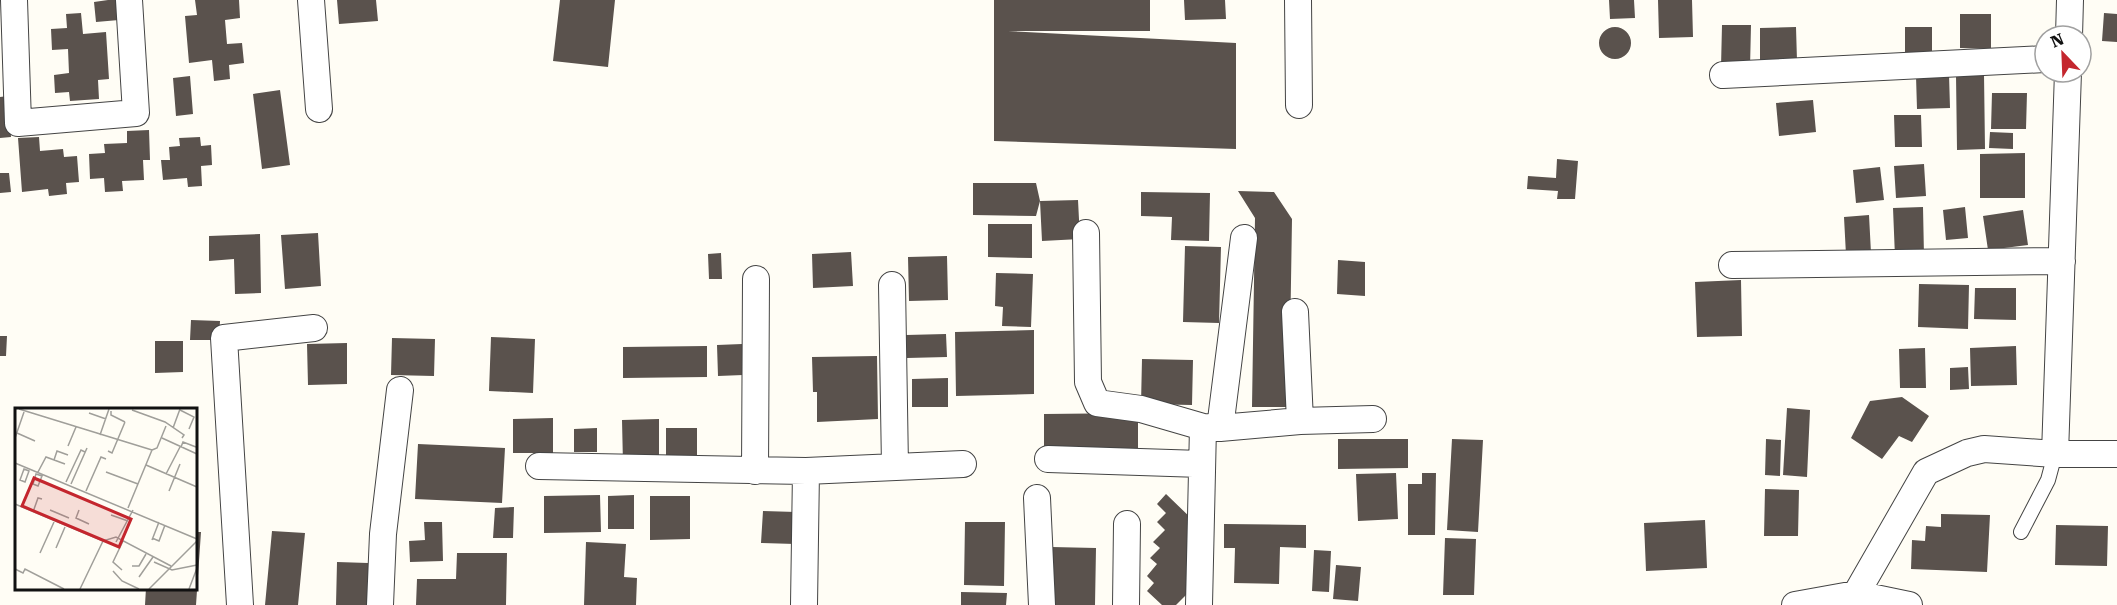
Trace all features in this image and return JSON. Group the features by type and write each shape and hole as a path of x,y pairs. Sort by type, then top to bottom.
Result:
{"street":[{"path":"14,0 18,123 136,112 129,0"},
{"path":"311,0 319,109"},
{"path":"1298,0 1299,105"},
{"path":"2069,24 2070,0"},
{"path":"1723,75 2033,60"},
{"path":"2055,454 2068,84"},
{"path":"1086,233 1088,382 1097,403 1141,409 1212,428 1300,420 1373,419"},
{"path":"1199,605 1201,464 1212,428 1244,238"},
{"path":"1732,265 2062,261"},
{"path":"755,471 756,279"},
{"path":"892,285 895,467"},
{"path":"1295,312 1300,420"},
{"path":"240,605 224,338 314,328"},
{"path":"380,605 383,534 400,390"},
{"path":"1856,594 1926,472 1967,453 1984,449 2055,454 2117,454"},
{"path":"1048,459 1201,464"},
{"path":"539,466 806,471 963,464"},
{"path":"804,605 806,471"},
{"path":"1037,498 1042,605"},
{"path":"1126,605 1127,524"},
{"path":"1795,605 1856,594 1909,605"}],"lane":[{"path":"2021,532 2048,480 2055,454"}],"building":[{"path":"117,0 119,20 96,22 94,2"},
{"path":"195,0 239,0 240,18 225,20 227,44 242,43 244,63 229,65 230,79 214,81 212,60 189,63 185,16 197,15"},
{"path":"337,0 376,0 378,21 339,24"},
{"path":"560,0 615,0 608,67 553,61"},
{"path":"994,0 1150,0 1150,31 1008,31 1236,43 1236,149 994,141"},
{"path":"1184,0 1225,0 1226,19 1185,20"},
{"path":"1609,0 1634,0 1635,18 1610,19"},
{"path":"1658,0 1692,0 1693,37 1659,38"},
{"path":"81,13 83,34 106,32 109,79 98,80 99,99 70,101 69,92 55,93 54,75 69,73 68,49 52,50 51,29 67,28 66,14"},
{"path":"2104,13 2117,14 2117,42 2102,41"},
{"path":"1960,14 1991,14 1991,49 1960,48"},
{"path":"1722,25 1751,25 1750,68 1721,67"},
{"path":"1615,27 1626,32 1631,43 1626,54 1615,59 1604,54 1599,43 1604,32"},
{"path":"1796,27 1797,61 1760,62 1760,28"},
{"path":"1905,27 1932,27 1932,56 1905,56"},
{"path":"1949,74 1950,108 1917,109 1916,76"},
{"path":"1984,74 1985,149 1957,150 1956,75"},
{"path":"190,76 193,114 176,116 173,78"},
{"path":"280,90 290,165 262,169 253,94"},
{"path":"1992,93 2027,93 2026,129 1991,129"},
{"path":"8,96 11,137 0,138 0,97"},
{"path":"1813,100 1816,132 1779,136 1776,103"},
{"path":"1894,115 1921,115 1922,147 1895,147"},
{"path":"149,130 150,160 143,160 144,180 122,181 123,191 105,192 104,178 90,179 89,154 105,153 104,144 127,143 127,131"},
{"path":"1990,132 2013,133 2013,149 1989,148"},
{"path":"39,137 40,151 63,149 64,157 77,156 79,182 66,183 67,194 49,196 48,189 22,192 18,138"},
{"path":"200,137 201,146 211,145 212,165 201,166 202,186 188,187 187,178 163,180 161,160 170,160 169,147 180,146 179,138"},
{"path":"2025,153 2025,198 1980,198 1980,154"},
{"path":"1557,159 1578,161 1575,199 1557,199 1558,191 1527,189 1528,176 1556,178"},
{"path":"1924,164 1926,196 1896,198 1894,166"},
{"path":"1880,167 1884,200 1856,203 1853,170"},
{"path":"0,173 9,173 11,192 0,193"},
{"path":"973,183 1036,183 1040,201 1036,216 973,215"},
{"path":"1238,191 1274,192 1292,219 1289,407 1252,407 1255,218"},
{"path":"1141,192 1210,193 1209,241 1171,240 1172,217 1141,216"},
{"path":"1078,200 1080,239 1042,241 1040,201"},
{"path":"1923,207 1924,256 1895,257 1893,208"},
{"path":"1965,207 1968,238 1946,240 1943,210"},
{"path":"2023,210 2028,245 1988,250 1983,216"},
{"path":"1869,215 1871,253 1846,255 1844,217"},
{"path":"988,224 1032,224 1032,258 988,257"},
{"path":"318,233 321,286 285,289 281,235"},
{"path":"260,234 261,293 235,294 234,259 209,261 209,236"},
{"path":"1185,246 1221,247 1219,323 1183,322"},
{"path":"851,252 853,286 813,288 812,254"},
{"path":"721,253 722,279 709,279 708,254"},
{"path":"947,256 948,300 909,301 908,257"},
{"path":"1338,260 1365,262 1365,296 1337,294"},
{"path":"996,273 1033,274 1031,327 1002,326 1003,307 995,306"},
{"path":"1741,280 1742,336 1697,337 1695,282"},
{"path":"1919,284 1969,285 1968,329 1918,327"},
{"path":"1975,288 2016,288 2016,320 1974,319"},
{"path":"191,320 220,321 219,340 190,340"},
{"path":"1034,330 1034,394 956,396 955,332"},
{"path":"946,334 947,357 907,358 906,335"},
{"path":"0,336 7,336 6,356 0,356"},
{"path":"491,337 535,339 533,393 489,391"},
{"path":"392,338 435,339 434,376 391,375"},
{"path":"155,341 183,341 183,372 155,373"},
{"path":"347,343 347,384 308,385 307,344"},
{"path":"742,344 743,375 718,376 717,345"},
{"path":"707,346 707,377 623,378 623,347"},
{"path":"2016,346 2017,385 1971,386 1970,348"},
{"path":"1925,348 1926,388 1900,388 1899,349"},
{"path":"877,356 878,419 817,422 817,392 813,392 812,357"},
{"path":"1142,359 1193,360 1192,405 1141,404"},
{"path":"1968,367 1969,389 1950,390 1950,368"},
{"path":"948,378 948,407 912,407 912,379"},
{"path":"1902,397 1929,416 1912,442 1899,436 1882,459 1851,438 1870,401"},
{"path":"1787,408 1810,410 1807,477 1783,475"},
{"path":"1138,413 1138,456 1044,456 1044,414"},
{"path":"553,418 553,453 513,453 513,419"},
{"path":"659,419 659,464 623,464 622,420"},
{"path":"597,428 597,452 574,452 574,429"},
{"path":"666,428 697,428 697,464 666,464"},
{"path":"1338,439 1408,439 1408,468 1338,469"},
{"path":"1452,439 1483,440 1478,532 1447,530"},
{"path":"1766,439 1781,440 1780,476 1765,475"},
{"path":"418,444 505,448 502,503 415,499"},
{"path":"1396,473 1398,519 1358,521 1356,474"},
{"path":"1422,473 1436,473 1435,535 1408,535 1408,484 1422,484"},
{"path":"1765,489 1799,490 1798,536 1764,536"},
{"path":"1166,494 1194,521 1194,587 1176,605 1162,605 1147,591 1154,583 1147,576 1157,564 1150,558 1160,548 1153,542 1165,530 1157,522 1166,513 1157,504"},
{"path":"600,495 601,532 544,533 544,496"},
{"path":"634,495 634,529 608,529 608,496"},
{"path":"650,496 690,496 690,539 650,540"},
{"path":"514,507 513,538 493,538 495,508"},
{"path":"763,511 796,512 795,544 761,543"},
{"path":"1941,514 1990,515 1987,572 1911,569 1912,540 1925,541 1926,526 1941,527"},
{"path":"1705,520 1707,568 1646,571 1644,523"},
{"path":"424,522 442,522 443,561 410,562 409,541 425,540"},
{"path":"965,522 1005,522 1004,586 964,585"},
{"path":"1224,524 1306,525 1306,548 1280,547 1279,584 1234,583 1235,548 1224,548"},
{"path":"2056,525 2108,526 2107,566 2055,565"},
{"path":"272,531 305,533 298,605 265,605"},
{"path":"196,532 201,532 196,605 145,605 146,590 196,590"},
{"path":"1445,538 1476,539 1474,595 1443,595"},
{"path":"586,542 626,544 624,577 637,578 636,605 584,605"},
{"path":"1052,547 1096,548 1095,605 1050,605"},
{"path":"1314,550 1331,551 1329,592 1312,591"},
{"path":"457,553 507,553 506,605 416,605 417,579 456,579"},
{"path":"337,562 368,563 368,605 336,605"},
{"path":"1336,565 1361,567 1358,601 1333,599"},
{"path":"961,592 1007,593 1006,605 961,605"}]}
